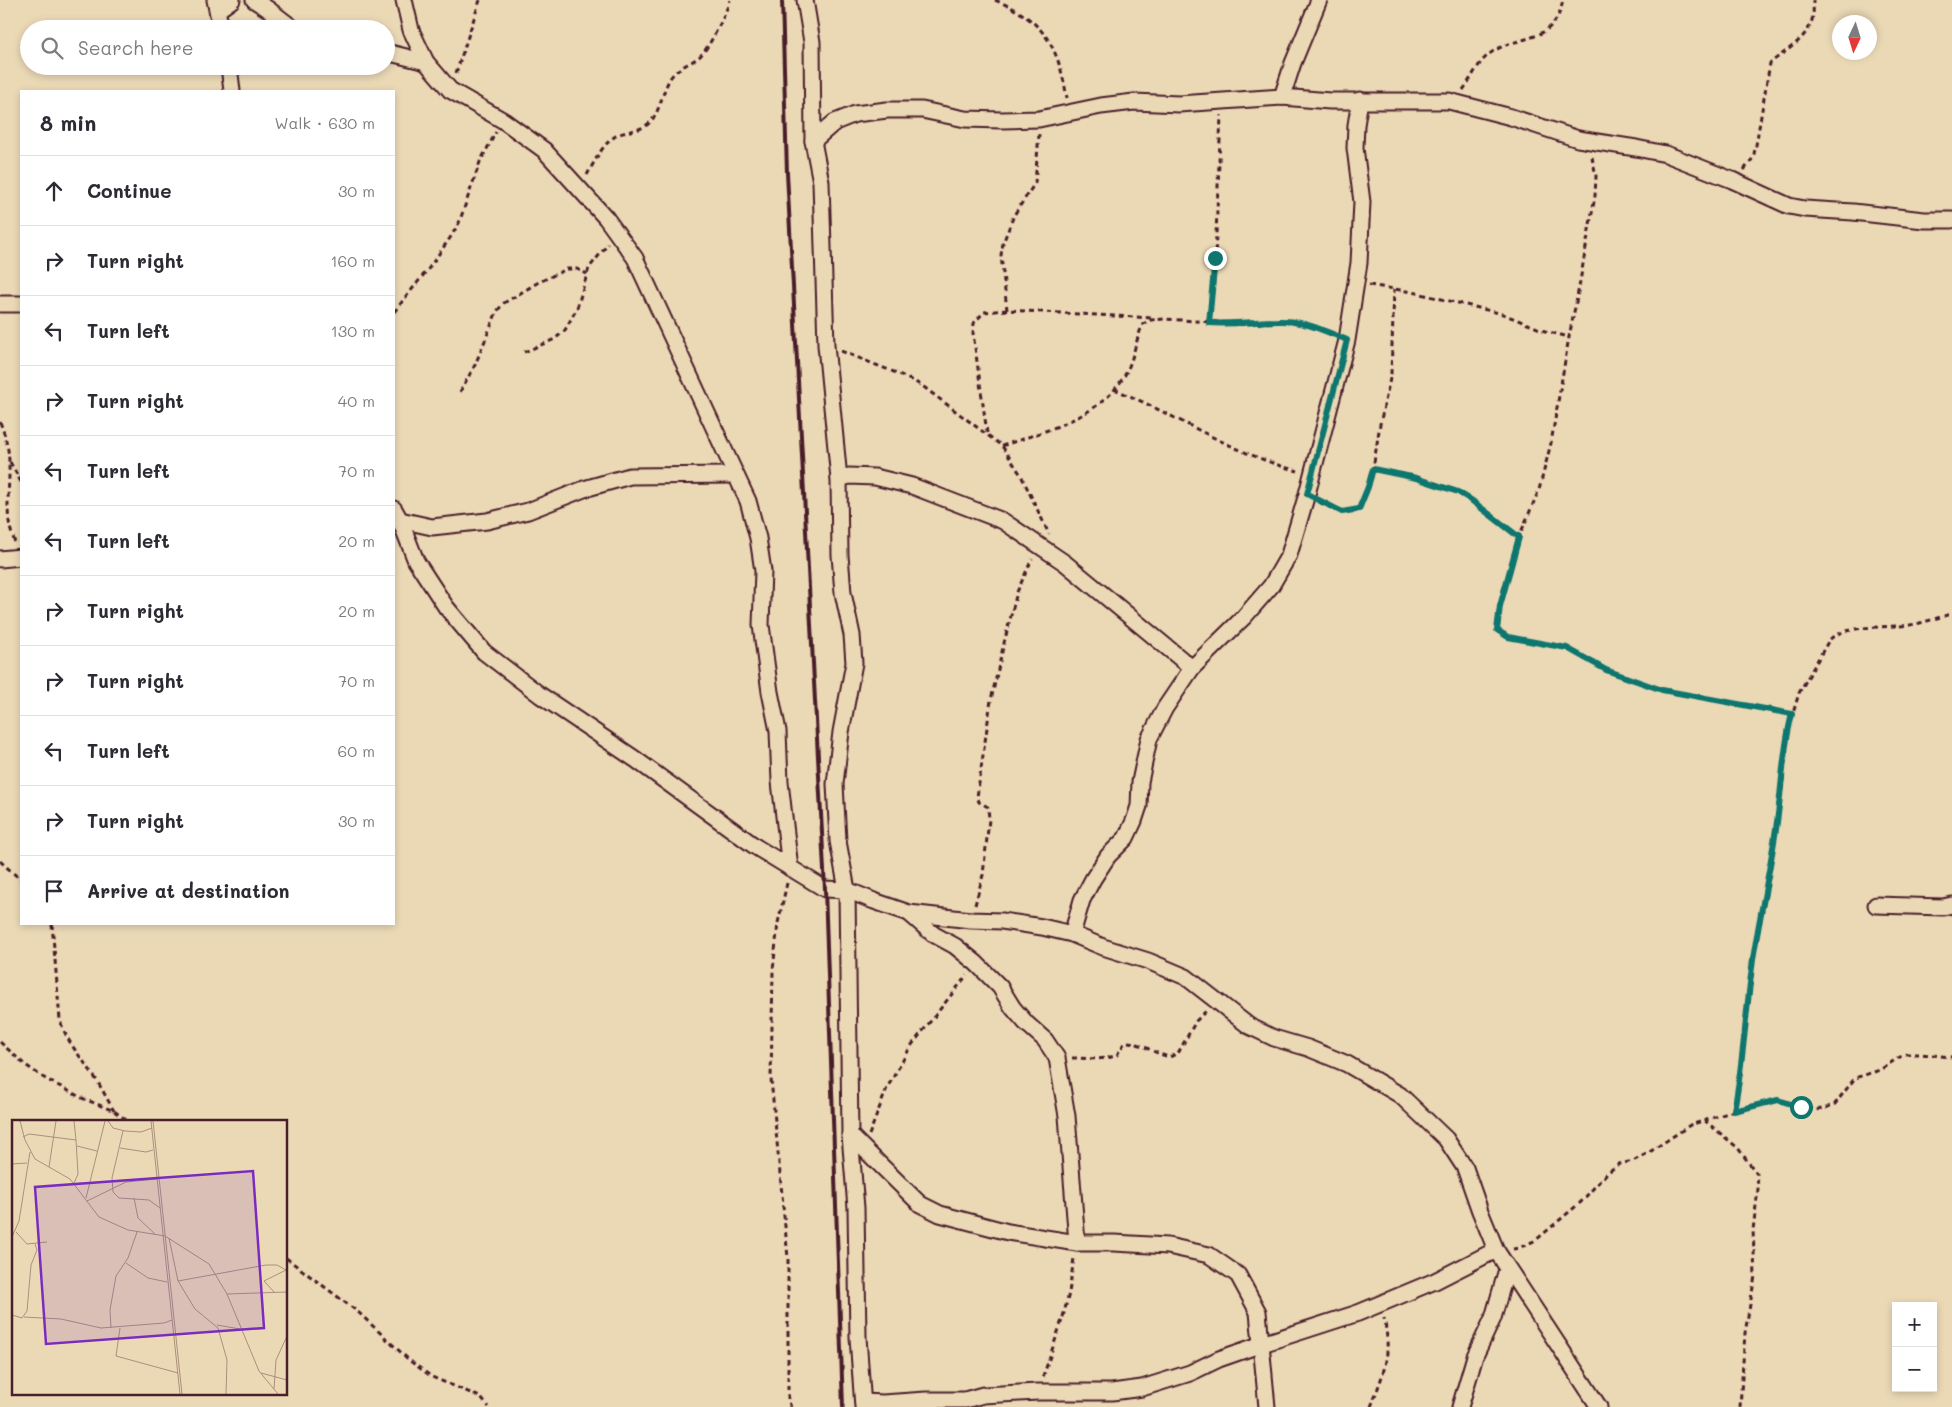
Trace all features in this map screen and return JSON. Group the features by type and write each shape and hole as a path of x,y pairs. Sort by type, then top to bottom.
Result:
{"street":[{"path":"219,20 216,5 232,0"},
{"path":"254,0 283,20"},
{"path":"404,0 411,30 426,62 450,90 504,121 544,150 606,218 635,258 736,475 750,510 758,538 763,571 761,625 770,692 778,732 780,782 790,868"},
{"path":"805,0 812,42 813,141 822,182 826,345 839,479 840,555 843,593 852,635 854,663 841,732 835,784 838,841 847,890 850,1135 856,1208 858,1337 863,1404 926,1400 965,1400 982,1395 1038,1392 1112,1392 1142,1388 1190,1374 1219,1359 1358,1313 1435,1281 1496,1250"},
{"path":"1282,97 1293,63 1319,0"},
{"path":"395,54 426,62"},
{"path":"230,75 232,90"},
{"path":"813,141 835,122 842,119 855,114 886,110 922,110 965,118 1002,120 1039,118 1101,106 1134,102 1179,104 1282,97 1330,101 1449,101 1511,117 1578,138 1666,154 1781,202 1805,209 1924,220 1952,220"},
{"path":"1072,934 1082,900 1108,856 1126,838 1134,821 1139,806 1140,782 1149,739 1165,708 1192,668 1271,586 1289,555 1347,340 1359,263 1361,227 1361,191 1355,148 1360,100"},
{"path":"0,304 20,304"},
{"path":"396,516 432,527 486,521 528,511 584,489 630,476 736,475"},
{"path":"839,479 849,476 875,477 912,486 1003,521 1065,563 1192,668"},
{"path":"396,516 416,560 446,607 484,652 540,696 634,759 756,847 790,868 825,888 847,890 874,902 909,913 971,920 1002,921 1042,927 1072,934 1103,947 1148,961 1186,977 1249,1026 1274,1038 1308,1048 1347,1064 1400,1095 1446,1138 1465,1168 1496,1250 1598,1407"},
{"path":"0,559 19,552"},
{"path":"1876,905 1943,907 1952,905"},
{"path":"909,913 933,934 955,946 976,962 1000,987 1013,1008 1026,1023 1045,1040 1057,1058 1067,1116 1069,1166 1077,1243"},
{"path":"850,1135 920,1204 940,1214 998,1230 1077,1243 1168,1246 1209,1254 1238,1275 1258,1312 1267,1407"},
{"path":"1460,1407 1475,1356 1494,1318 1507,1269"}],"path":[{"path":"450,90 480,0"},
{"path":"579,188 603,148 613,138 620,134 641,129 650,123 655,116 672,76 680,68 701,55 708,46 730,0"},
{"path":"995,0 1029,17 1050,42 1062,72 1069,113"},
{"path":"1449,101 1460,94 1488,55 1538,36 1549,27 1558,17 1563,0"},
{"path":"1732,180 1748,166 1753,158 1770,63 1793,46 1809,28 1813,18 1813,0"},
{"path":"1209,323 1215,258 1221,102"},
{"path":"1007,310 1001,255 1003,243 1014,215 1035,183 1039,143 1039,118"},
{"path":"395,311 450,238 466,206 480,162 504,121"},
{"path":"1578,138 1587,147 1593,160 1596,176 1580,287 1569,336 1546,465 1539,490 1519,537 1500,606 1497,630 1508,637 1567,648 1606,670 1662,690 1792,714"},
{"path":"524,352 555,339 565,330 577,308 592,262 618,235"},
{"path":"460,392 475,365 497,312 504,303 536,283 567,269 577,269 587,274"},
{"path":"1356,282 1503,314 1545,331 1569,336"},
{"path":"1307,494 1342,512 1359,509 1373,469 1391,374 1394,289"},
{"path":"987,434 973,333 974,323 984,312 1007,310 1137,316 1209,323 1244,324 1281,321 1309,325 1347,340"},
{"path":"1002,446 1062,425 1097,406 1114,389 1126,373 1143,324 1158,319"},
{"path":"826,345 899,374 921,386 1002,446 1021,475 1065,563"},
{"path":"1114,389 1153,406 1270,464 1312,474"},
{"path":"0,422 6,439 9,461 7,513 19,552"},
{"path":"9,461 20,480"},
{"path":"1373,469 1416,478 1458,492 1519,537"},
{"path":"971,920 980,890 989,819 989,810 979,802 977,797 991,700 1017,592 1038,544"},
{"path":"1734,1111 1739,1084 1754,953 1769,874 1788,730 1799,694 1829,640 1836,633 1912,625 1952,614"},
{"path":"0,861 20,879"},
{"path":"790,868 778,923 773,970 771,1079 788,1258 788,1400 791,1407"},
{"path":"52,925 60,1020 74,1050 101,1087 114,1111"},
{"path":"864,1148 887,1088 912,1046 976,962"},
{"path":"1057,1058 1099,1059 1113,1057 1117,1055 1126,1042 1136,1042 1160,1055 1170,1057 1178,1052 1196,1021 1217,1002"},
{"path":"0,1042 24,1064 44,1078 82,1098 114,1111 127,1120"},
{"path":"1496,1250 1519,1248 1536,1240 1581,1202 1607,1173 1619,1164 1633,1161 1648,1153 1690,1125 1778,1100 1816,1110 1826,1108 1835,1104 1855,1078 1880,1070 1906,1054 1952,1057"},
{"path":"1704,1120 1738,1148 1757,1174 1758,1189 1753,1230 1755,1276 1746,1333 1740,1407"},
{"path":"1038,1392 1063,1317 1077,1243"},
{"path":"288,1260 358,1312 410,1361 432,1377 480,1397 489,1407"},
{"path":"1370,1407 1386,1365 1388,1340 1381,1304"}],"railway":[{"path":"782,0 787,173 825,889 843,1407"}],"route":[{"path":"1215,258 1209,323 1244,324 1281,321 1309,325 1347,340 1307,494 1342,512 1359,509 1373,469 1416,478 1458,492 1519,537 1500,606 1497,630 1508,637 1567,648 1606,670 1662,690 1792,714 1788,730 1769,874 1754,953 1739,1084 1734,1111 1778,1100 1787,1101 1801,1107"}]}
